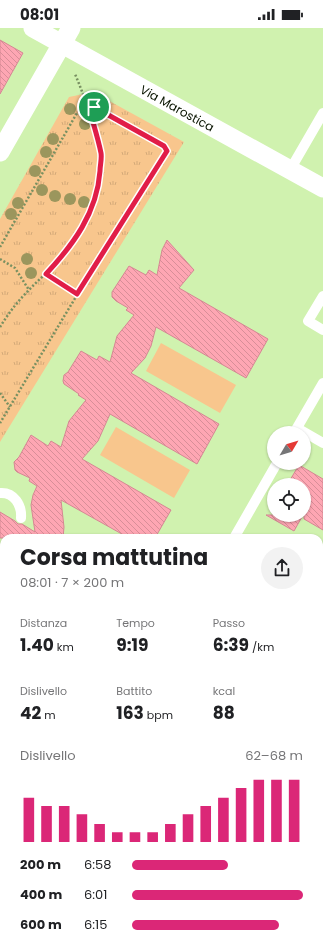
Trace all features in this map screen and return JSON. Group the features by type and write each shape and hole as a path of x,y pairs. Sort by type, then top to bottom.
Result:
{"street":[{"name":"Via Marostica","path":"33,28 66,36 290,170 322,184"},
{"path":"0,152 66,36"}],"lane":[{"path":"290,170 323,113"},
{"path":"323,296 308,321 323,330"},
{"path":"298,426 323,383"},
{"path":"311,438 323,444"},
{"path":"236,534 273,470"},
{"path":"0,493 5,493 14,497 19,503 22,511 21,518"}],"path":[{"path":"0,327 9,313 64,254 78,236 87,218 99,183 101,154 89,108 75,74"},
{"path":"0,247 77,113 94,107 164,146 167,151 77,294 0,423"},
{"path":"0,259 15,268 29,290"},
{"path":"46,274 77,294"},
{"path":"0,393 10,407"}],"green space":[{"path":"93,92 184,142 0,442 0,219 69,97"},
{"path":"161,343 236,385 220,413 146,371"},
{"path":"116,427 190,470 174,498 100,455"}],"building":[{"path":"0,40 23,53 0,94"},
{"path":"167,240 194,270 179,288 268,339 246,378 156,327 151,346 145,358 131,373 219,424 197,464 110,414 98,441 82,459 171,510 157,534 122,534 61,500 63,534 0,534 0,512 18,524 22,524 35,532 31,505 37,486 29,481 30,478 15,470 14,462 19,457 31,435 48,446 51,441 61,447 69,421 86,400 64,384 64,375 68,372 81,351 97,360 99,356 110,362 117,336 134,315 126,310 128,308 112,297 112,292 129,266 146,275 149,270 157,275 162,250"},
{"path":"296,470 308,470 323,479 323,530 309,522 311,522 311,478 291,478"},
{"path":"278,522 299,522 294,531"}],"route":[{"path":"94,107 164,146 167,151 77,294 46,274 78,236 94,201 99,183 101,154 89,108 94,107"}]}
